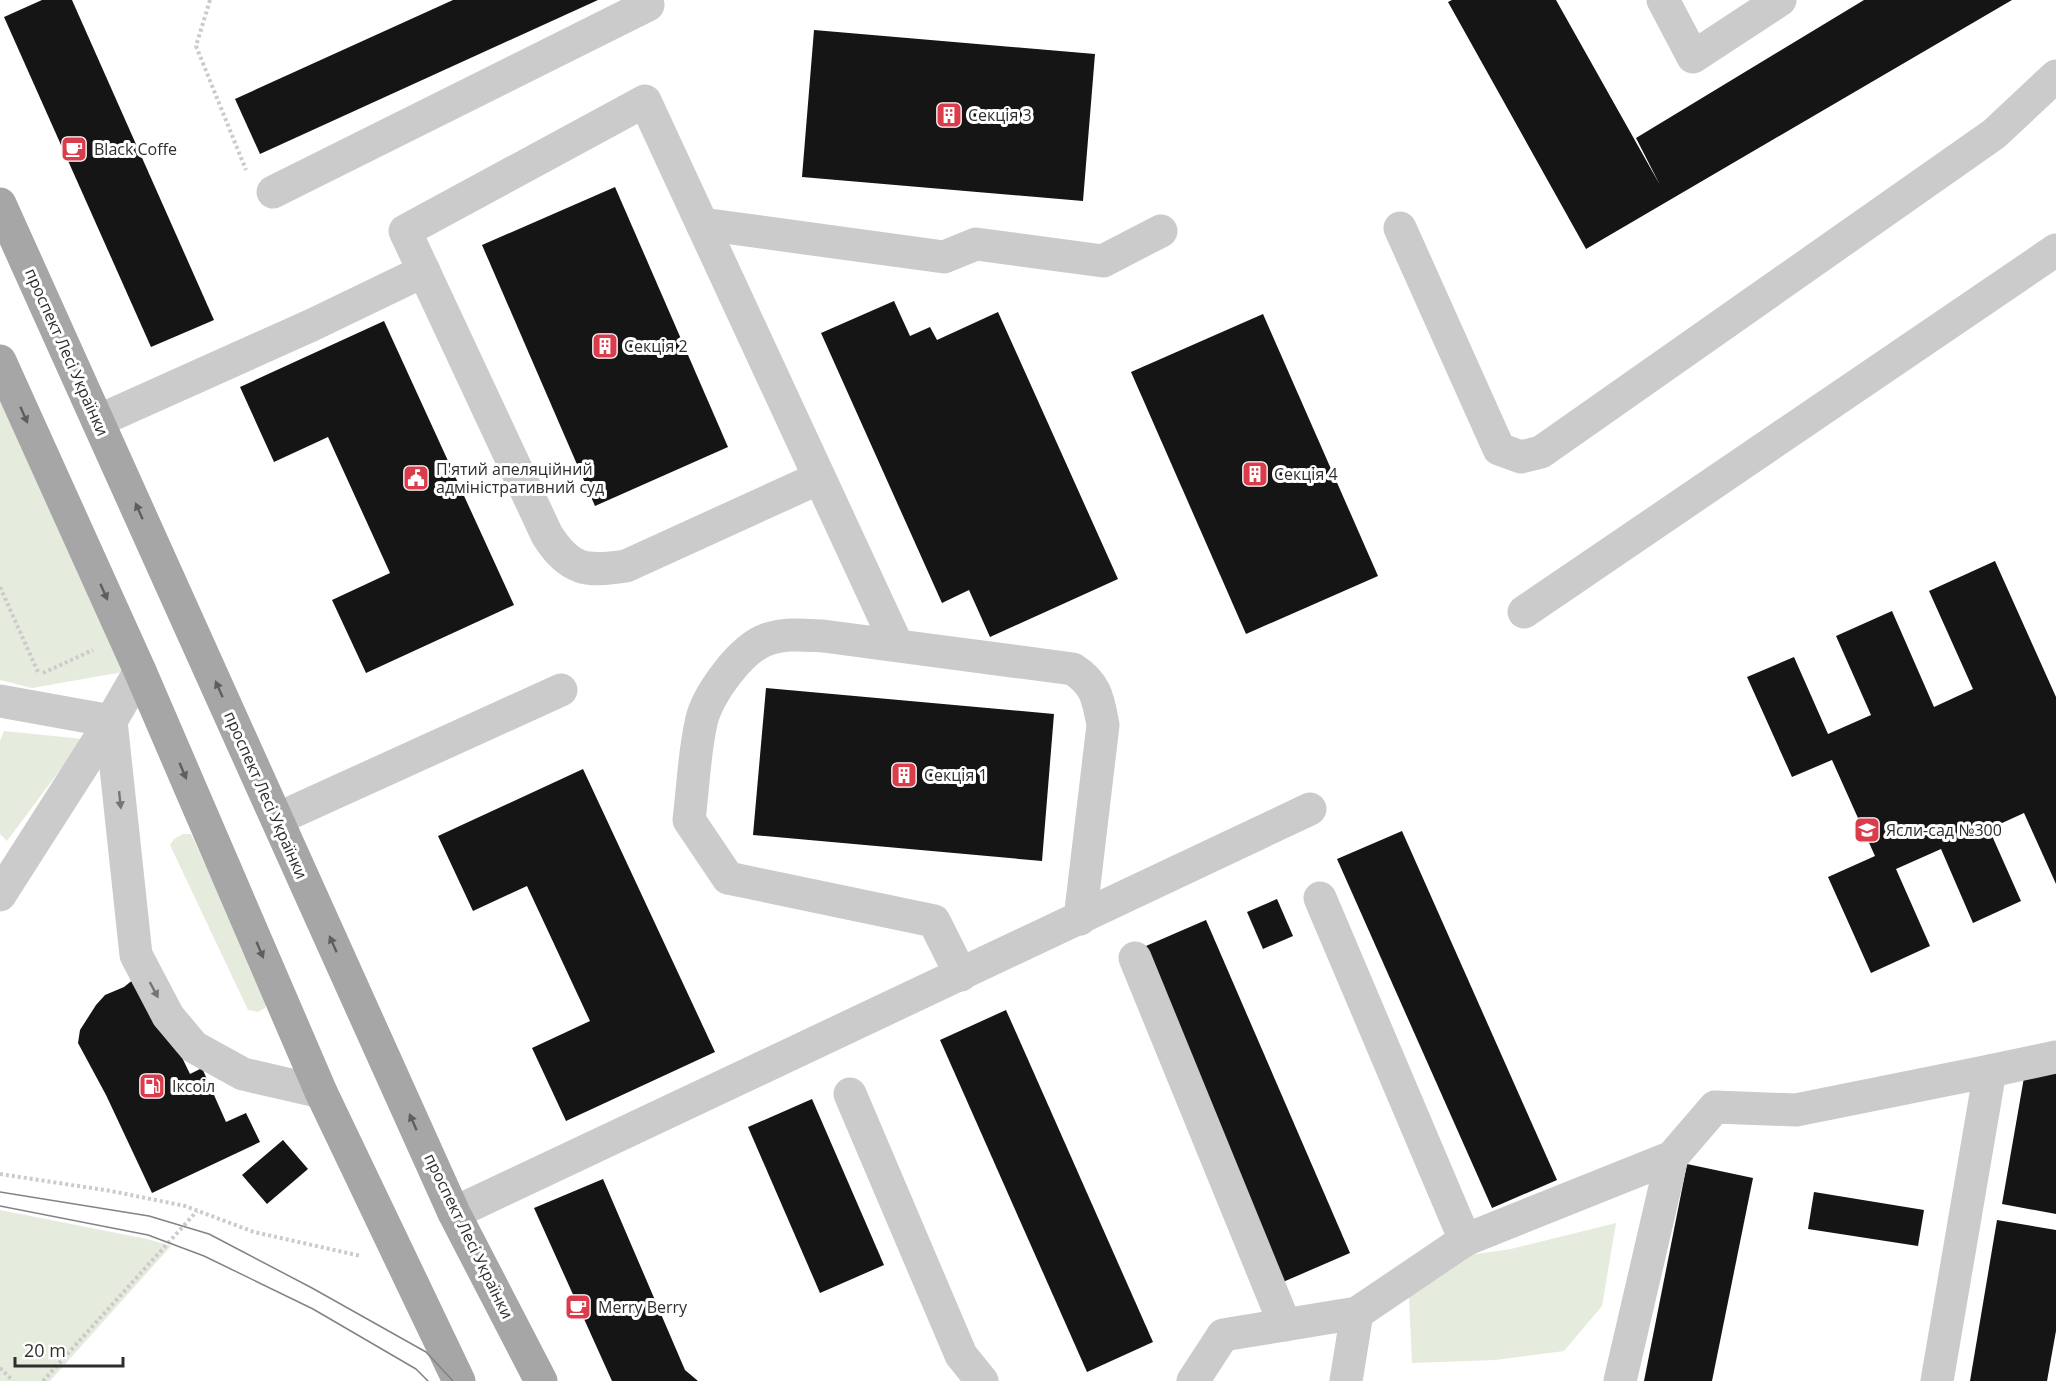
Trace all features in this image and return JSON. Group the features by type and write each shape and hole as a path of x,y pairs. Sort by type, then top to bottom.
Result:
{"main road":[{"name":"проспект Лесі Українки","path":"0,204 454,1213 541,1381"},
{"path":"0,361 140,671 321,1092 459,1381"}],"street":[{"path":"261,184 648,5 646,0"},
{"path":"1663,0 1692,57 1780,0"},
{"path":"1400,228 1499,449 1521,457 1541,452 1994,134 2056,76"},
{"path":"819,478 626,566 600,570 577,566 559,554 547,535 405,231 645,101 897,645"},
{"path":"702,224 944,257 976,244 1103,261 1161,231"},
{"path":"1524,612 2056,250"},
{"path":"98,421 312,325 424,271"},
{"path":"961,975 934,921 728,878 689,820 701,721 715,690 737,661 766,639 791,634 823,636 1073,669 1088,678 1098,699 1103,725 1080,919"},
{"path":"0,895 111,721 140,671"},
{"path":"278,819 561,690"},
{"path":"0,701 111,721"},
{"path":"111,721 136,955 168,1016 194,1047 243,1074 321,1092"},
{"path":"454,1213 1310,809"},
{"path":"1320,898 1465,1240"},
{"path":"1135,958 1285,1325"},
{"path":"1193,1381 1223,1335 1357,1313 1465,1240 1672,1157 1715,1107 1796,1110 2056,1057"},
{"path":"1937,1381 1990,1071"},
{"path":"850,1094 961,1355 982,1381"},
{"path":"1620,1381 1672,1157"},
{"path":"1346,1381 1357,1313"}],"path":[{"path":"210,0 196,46 261,184"},
{"path":"0,587 56,711"},
{"path":"0,1174 111,1191 185,1206 254,1232 404,1266"},
{"path":"44,1381 197,1211"},
{"path":"0,1368 13,1381"}],"shaded area":[{"path":"0,396 123,672 32,688 0,680"},
{"path":"4,731 83,739 7,841 0,834 0,741"},
{"path":"183,834 191,834 268,1000 265,1008 258,1012 248,1010 170,845 174,839"},
{"path":"0,1210 147,1239 171,1246 50,1381 0,1381"},
{"path":"1616,1223 1602,1306 1564,1351 1495,1360 1412,1363 1409,1297 1462,1256 1511,1249"}],"building":[{"path":"42,0 72,0 214,320 151,347 4,17"},
{"path":"453,0 598,0 260,154 235,99"},
{"path":"1452,0 1556,0 1660,185 1636,138 1864,0 2012,0 1586,249 1448,2"},
{"name":"Секція 3","path":"814,30 1095,54 1083,201 802,177"},
{"name":"Секція 2","path":"615,187 728,447 595,506 482,245"},
{"path":"894,301 910,336 930,327 937,340 998,312 1118,579 990,637 969,590 942,603 821,333"},
{"name":"Секція 4","path":"1263,314 1378,576 1246,634 1131,372"},
{"path":"384,321 514,605 366,673 332,600 390,573 328,437 274,462 240,387"},
{"path":"1995,561 2056,697 2056,884 2024,813 1989,829 2021,901 1973,923 1941,849 1896,869 1930,946 1871,973 1828,877 1875,856 1832,760 1792,777 1747,677 1794,657 1828,734 1871,715 1836,636 1892,611 1934,707 1973,689 1929,591"},
{"name":"Секція 1","path":"766,688 1054,714 1042,861 753,835"},
{"path":"583,769 715,1052 566,1121 532,1048 590,1021 527,886 473,911 438,836"},
{"path":"1402,831 1557,1180 1492,1208 1337,859"},
{"path":"1277,899 1293,936 1263,949 1247,912"},
{"path":"1206,920 1350,1253 1283,1282 1139,949"},
{"path":"134,979 160,1012 190,1074 202,1068 226,1122 246,1113 260,1142 152,1193 106,1095 78,1043 80,1030 96,1005 105,995 124,987"},
{"path":"1006,1010 1153,1342 1087,1372 940,1040"},
{"path":"2026,1066 2056,1071 2056,1214 2002,1204"},
{"path":"812,1099 884,1265 820,1293 748,1127"},
{"path":"283,1140 308,1169 267,1204 242,1175"},
{"path":"1687,1164 1753,1178 1712,1381 1644,1381"},
{"path":"603,1179 685,1370 698,1381 612,1381 534,1208"},
{"path":"1814,1192 1924,1210 1918,1246 1808,1229"},
{"path":"1997,1220 2056,1230 2056,1331 2047,1381 1970,1381"}],"tram line":[{"path":"0,1192 149,1216 209,1234 426,1352 453,1381"},
{"path":"0,1206 148,1235 204,1256 313,1309 416,1369 428,1381"}],"place":[{"name":"Секція 3","path":"949,115"},
{"name":"Black Coffe","path":"74,149"},
{"name":"Секція 2","path":"605,346"},
{"name":"Секція 4","path":"1255,474"},
{"name":"П'ятий апеляційний адміністративний суд","path":"416,478"},
{"name":"Секція 1","path":"904,775"},
{"name":"Ясли-сад №300","path":"1867,830"},
{"name":"Іксоіл","path":"152,1086"},
{"name":"Merry Berry","path":"578,1307"}]}
